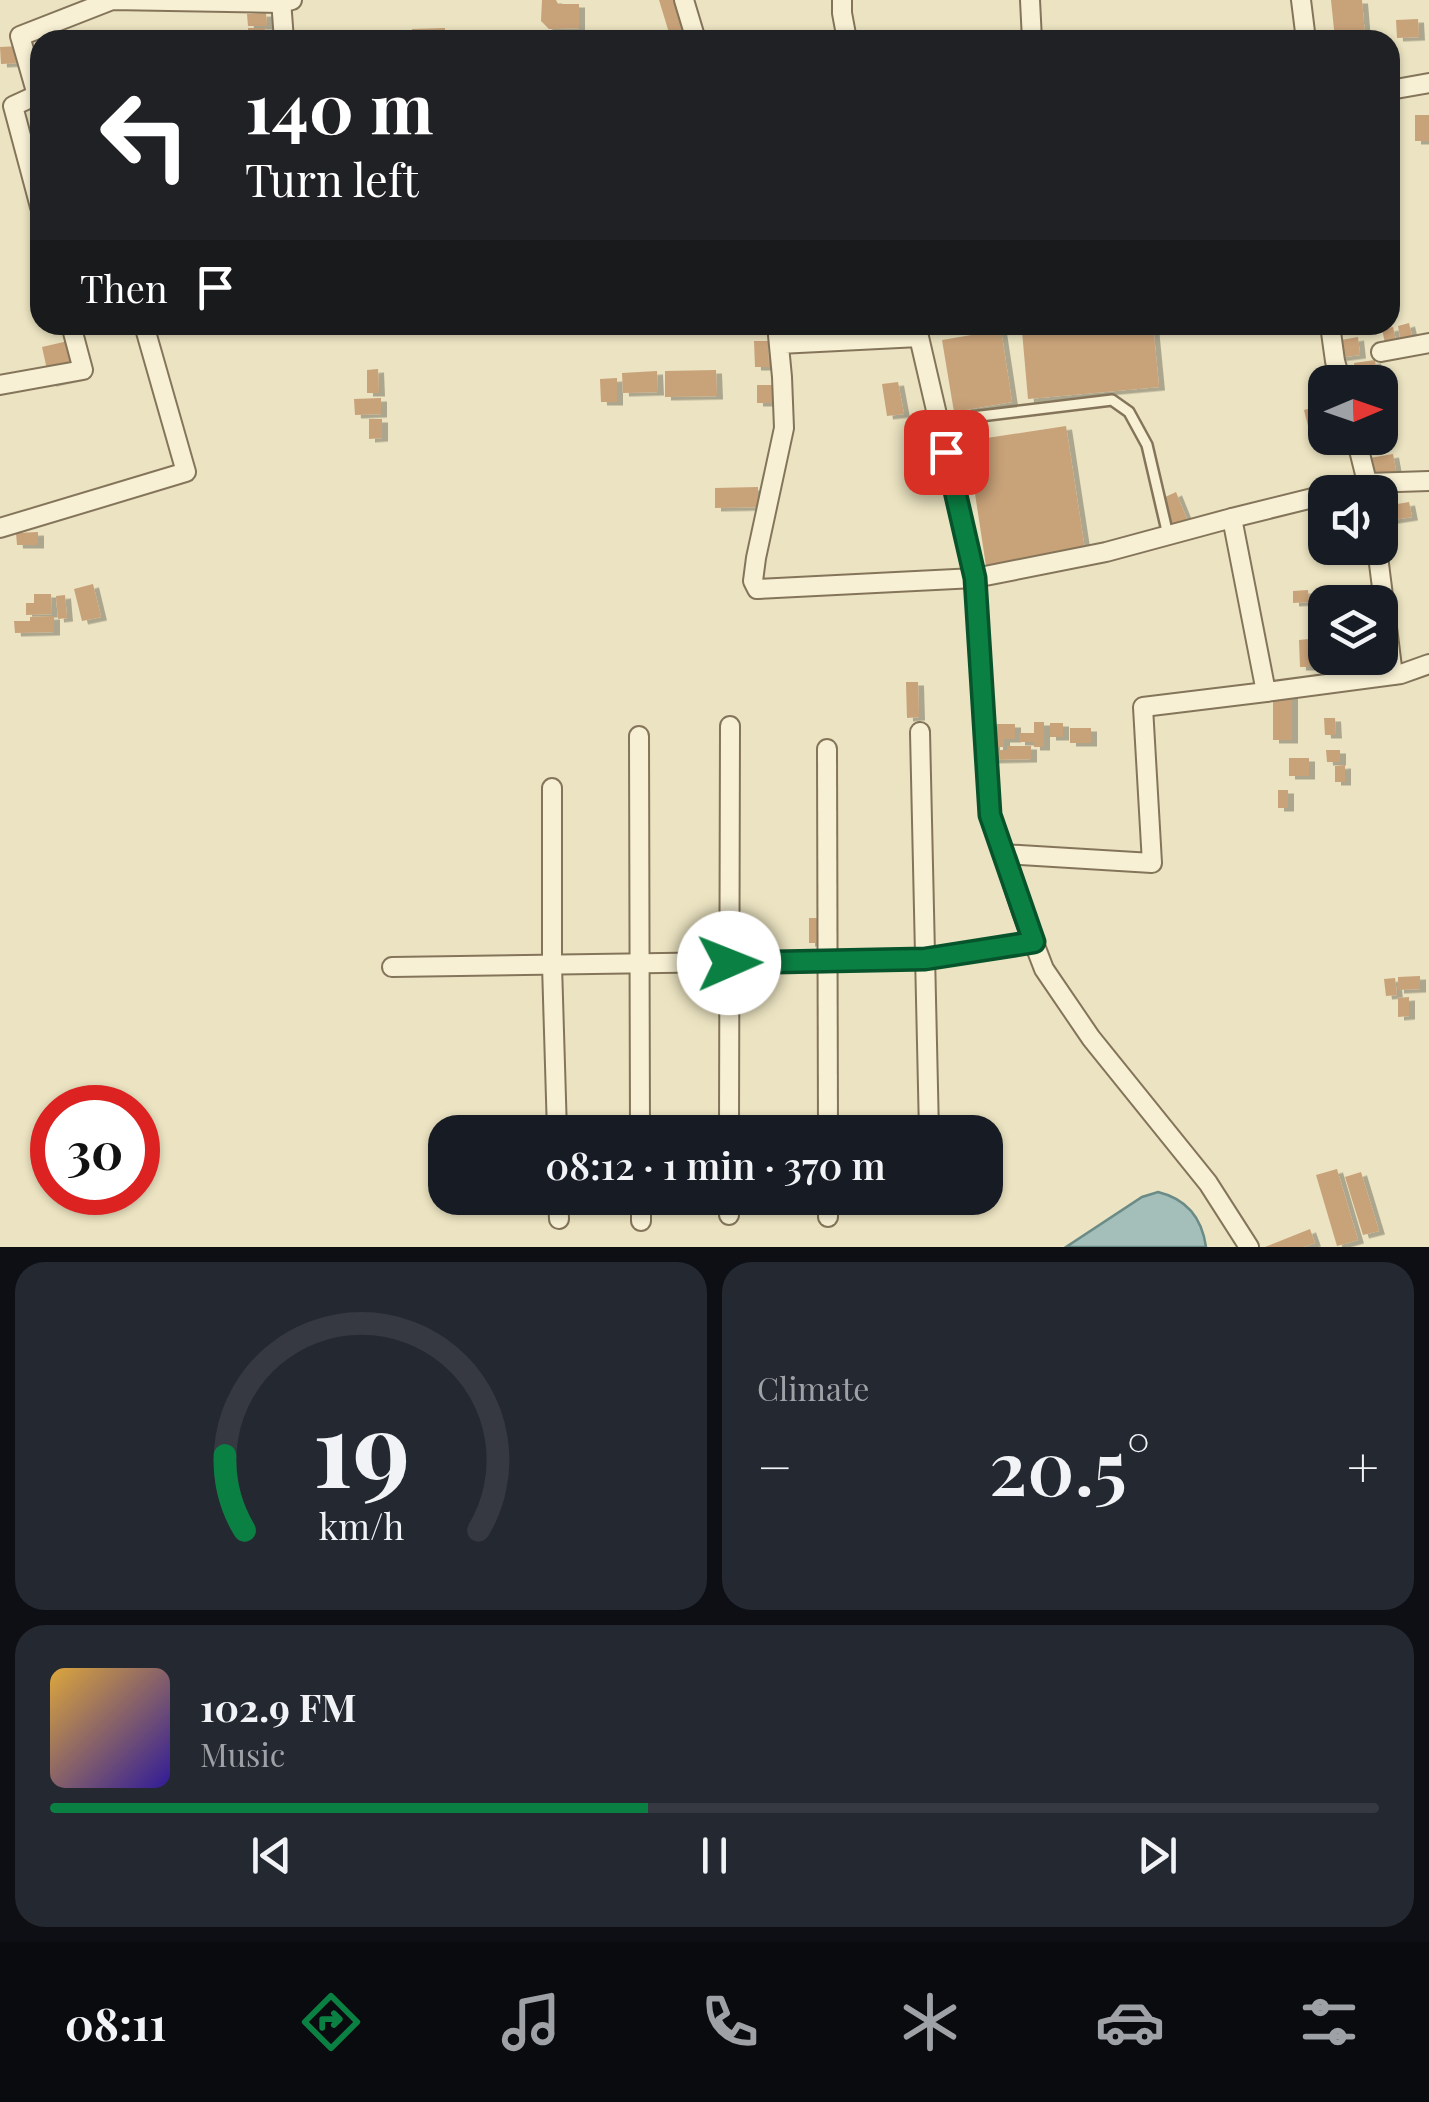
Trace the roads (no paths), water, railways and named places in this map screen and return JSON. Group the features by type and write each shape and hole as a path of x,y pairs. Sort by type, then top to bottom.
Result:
{"street":[{"path":"35,30 112,0 285,1 284,30"},
{"path":"684,0 693,30"},
{"path":"842,0 846,30"},
{"path":"1030,0 1032,30"},
{"path":"1301,0 1305,30"},
{"path":"0,41 30,32"},
{"path":"20,36 30,71"},
{"path":"1400,88 1429,83"},
{"path":"30,98 13,106 30,170"},
{"path":"0,385 83,370 74,335"},
{"path":"0,528 186,472 147,335"},
{"path":"778,335 784,428 756,558 753,581 757,589 975,578 1106,552 1308,498"},
{"path":"920,335 975,578 990,815 1034,942 1044,969 1090,1038 1208,1183 1249,1247"},
{"path":"1331,335 1336,365"},
{"path":"1381,352 1429,343"},
{"path":"1398,485 1429,481"},
{"path":"1232,518 1266,692"},
{"path":"1398,673 1429,664"},
{"path":"1004,854 1152,864 1143,706 1393,675"},
{"path":"729,1115 730,726"},
{"path":"920,732 928,1115"},
{"path":"638,736 640,1115"},
{"path":"826,748 828,1115"},
{"path":"552,788 556,1115"},
{"path":"392,967 925,959 1034,942"},
{"path":"559,1215 559,1219"},
{"path":"641,1215 641,1222"}],"lane":[{"path":"938,421 1112,400 1129,412 1148,445 1168,535"}],"water":[{"path":"1158,1192 1177,1199 1191,1211 1201,1227 1206,1247 1066,1247 1142,1197"}]}
